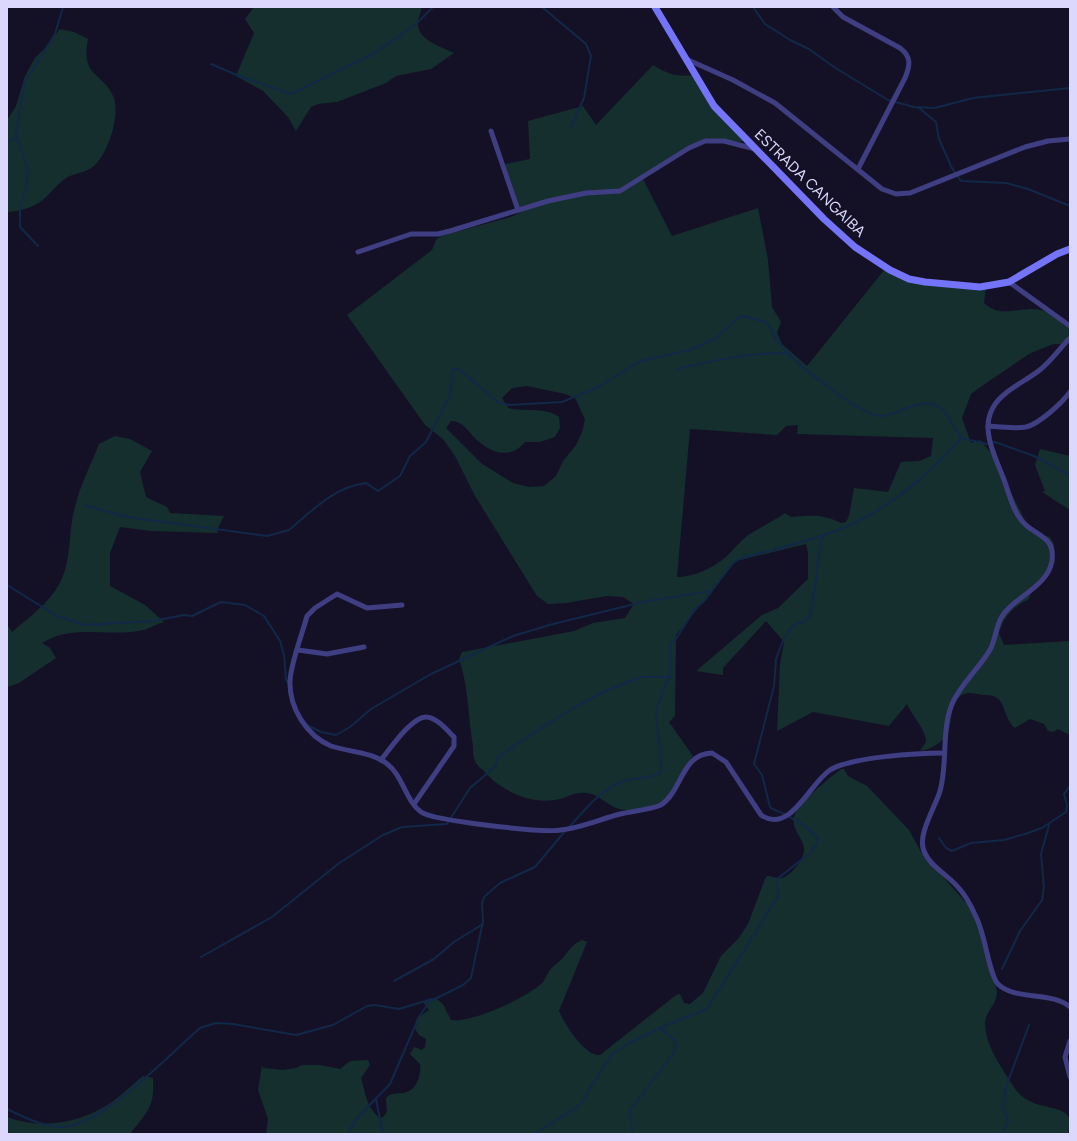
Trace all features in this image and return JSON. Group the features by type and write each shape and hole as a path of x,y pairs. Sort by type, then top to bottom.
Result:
{"street":[{"name":"ESTRADA CANGAIBA","path":"655,7 714,106 830,225 855,247 890,270 909,279 938,284 980,287 1009,282 1057,254 1070,249"},
{"path":"833,7 843,17 900,48 907,54 910,63 901,87 858,169"},
{"path":"686,58 733,80 775,103 858,169 886,190 896,194 906,194 1025,147 1048,140 1070,139"},
{"path":"491,131 518,210"},
{"path":"358,252 411,234 438,234 518,210 572,196 620,191 689,148 705,141 724,141 756,150"},
{"path":"1009,282 1070,326"},
{"path":"1070,338 1042,368 998,399 991,411 988,426 989,439 1016,512 1026,526 1039,532 1047,540 1051,550 1052,562 1040,582 1002,615 990,650 956,696 948,719 940,790 922,838 923,850 932,862 957,886 970,904 984,936 992,972 997,983 1007,990 1059,1001 1070,1007"},
{"path":"988,426 1017,428 1030,426 1051,411 1070,392"},
{"path":"402,604 367,608 357,605 341,595 334,595 309,613 291,674 291,694 311,734 331,745 381,760 395,772 414,804 424,814 443,819 523,829 562,830 661,805 672,796 692,760 701,755 712,753 726,762 761,815 775,820 781,820 789,815 820,779 838,766 900,755 944,753"},
{"path":"298,650 327,654 364,647"},
{"path":"381,760 411,724 421,718 432,718 454,737 454,746 414,804"},
{"path":"1070,1041 1065,1057 1070,1077"}],"green space":[{"path":"254,7 422,7 418,23 422,34 431,42 454,53 431,69 396,76 386,83 337,102 318,104 311,107 296,131 288,117 263,91 236,76 254,33 245,19"},
{"path":"60,29 74,32 88,39 86,52 87,61 90,68 105,83 114,98 115,115 112,134 104,153 94,166 66,178 46,197 33,206 18,211 7,212 7,120 16,106 25,76 35,58 48,45"},
{"path":"653,65 672,74 682,76 694,75 746,140 740,142 724,141 699,144 643,179 672,236 758,208 768,260 772,307 781,322 777,333 782,344 807,366 885,269 901,277 986,287 984,303 991,308 998,311 1027,309 1041,310 1052,314 1068,325 1070,335 1061,344 1054,344 1029,354 971,394 962,418 971,443 980,440 991,453 1031,532 1050,537 1054,544 1054,554 1044,576 1031,591 1029,599 1018,605 1006,617 999,633 1004,645 1070,641 1070,735 1058,729 1053,732 1048,731 1044,724 1030,719 1015,728 1008,718 1001,702 997,698 969,693 959,697 956,701 952,711 950,728 946,736 936,745 920,751 926,742 925,737 921,727 907,704 889,726 813,712 777,731 780,664 784,642 766,621 723,668 723,675 696,671 762,615 778,608 808,579 808,553 806,544 736,561 676,635 675,716 669,722 693,756 668,797 662,802 656,806 640,810 624,810 614,807 598,797 587,793 578,793 560,799 545,801 525,798 498,784 477,765 474,756 466,689 459,659 462,652 574,631 593,623 625,618 634,604 623,597 607,596 566,603 548,604 537,596 475,496 455,456 443,439 425,425 347,315 432,250 436,240 441,236 511,217 521,212 505,164 530,159 528,121 583,106 596,125","holes":["527,386 565,394 575,398 585,419 582,432 576,445 563,461 556,476 544,486 529,487 513,483 481,463 446,428 451,421 460,423 478,441 490,449 502,453 514,451 525,442 540,442 555,437 560,428 559,417 548,412 508,408 502,398 512,388","798,425 797,434 933,438 931,456 919,461 901,462 888,492 854,488 849,516 846,522 841,523 817,516 791,517 785,513 747,536 717,564 698,573 684,577 677,577 690,429 777,435 786,426"]},
{"path":"115,436 130,439 152,451 140,472 146,497 167,507 170,513 224,516 217,530 218,533 151,531 120,527 110,553 110,586 145,605 164,622 144,630 131,632 79,632 54,637 42,643 50,648 56,658 19,683 7,687 7,624 12,632 36,612 56,589 65,570 73,515 83,483 99,444"},
{"path":"1040,449 1070,456 1070,510 1042,492 1045,491 1035,465"},
{"path":"841,769 844,769 848,776 867,786 909,830 921,852 968,905 976,920 996,987 996,999 988,1013 985,1024 991,1049 1020,1095 1035,1104 1059,1110 1068,1116 1070,1122 1068,1134 266,1134 268,1119 258,1090 262,1065 263,1068 283,1070 296,1068 302,1065 320,1065 340,1069 350,1061 368,1060 370,1065 361,1078 369,1105 375,1114 380,1118 383,1117 387,1112 386,1098 392,1094 404,1093 412,1089 419,1078 420,1064 410,1054 414,1047 422,1050 425,1047 426,1039 419,1035 415,1029 417,1018 429,1010 423,1002 435,998 443,1004 451,1020 460,1020 485,1014 513,1002 536,988 543,982 554,966 571,948 582,940 587,942 559,1011 570,1031 588,1051 600,1055 676,995 680,994 684,1003 690,1004 703,993 721,956 738,939 748,924 767,876 780,878 786,877 800,862 804,849 802,841 794,826 794,817 807,798"},
{"path":"143,1076 153,1078 153,1096 149,1109 130,1134 7,1134 7,1117 20,1121 47,1124 74,1119 87,1115 112,1102"}],"waterway":[{"path":"7,143 15,138 24,84 55,34 63,7"},
{"path":"211,64 239,76 291,94 375,53 416,24 433,7"},
{"path":"542,7 586,44 591,56 584,98 571,127"},
{"path":"753,7 765,24 790,40 809,49 834,67 888,100 914,107 935,108 973,98 1070,88"},
{"path":"919,108 936,122 939,139 952,168 961,181 1006,183 1028,189 1070,206"},
{"path":"16,134 28,170 26,187 20,206 20,227 38,246"},
{"path":"84,505 127,517 267,536 289,530 324,500 344,489 354,485 366,483 378,491 400,476 410,456 426,442 450,395 453,369 460,370 499,403 509,405 562,402 598,387 641,361 689,350 715,339 738,318 743,316 766,322 782,347 800,364 826,386 865,411 883,416 915,405 932,404 940,408 946,414 961,438 987,444 995,442 1034,456 1070,475"},
{"path":"677,369 759,354 787,353"},
{"path":"569,827 606,790 626,780 649,777 659,773 662,770 656,712 663,690 670,677 670,645 674,642 695,609 705,600 732,564 739,559 824,535 863,519 882,508 916,483 947,454 961,438"},
{"path":"534,1134 579,1106 612,1054 637,1039 660,1028 707,1009 778,896 777,879 810,853 818,843 814,834 805,826 770,807 762,775 754,764 774,686 776,659 784,638 791,628 797,623 804,622 811,615 821,541 825,535"},
{"path":"7,585 57,616 84,625 153,621 184,615 192,616 221,602 245,605 264,616 280,641 284,655 286,680 289,684"},
{"path":"307,725 321,732 336,735 350,727 371,709 431,674 513,636 553,624 643,602 711,591"},
{"path":"201,957 272,917 338,864 383,835 402,827 447,824 470,788 495,767 499,757 512,747 575,707 608,690 641,677 670,677"},
{"path":"939,838 946,848 952,851 971,843 1004,840 1042,828 1066,812 1067,805 1064,794 1070,786"},
{"path":"1002,969 1020,931 1042,900 1044,887 1041,854 1049,825"},
{"path":"347,1134 357,1118 390,1084 419,1017 429,1002 463,985 471,978 483,921 482,904 484,897 500,883 535,867 566,830"},
{"path":"394,981 434,959 454,942 483,924"},
{"path":"7,1109 27,1118 55,1127 77,1124 94,1116 129,1092 200,1028 216,1023 233,1024 296,1035 333,1025 367,1006 375,1005 399,1009 432,999"},
{"path":"1002,1134 1008,1122 1003,1106 1007,1084 1029,1025"},
{"path":"633,1134 629,1111 671,1057 676,1047 674,1040 660,1028"},
{"path":"376,1099 383,1134"}]}
